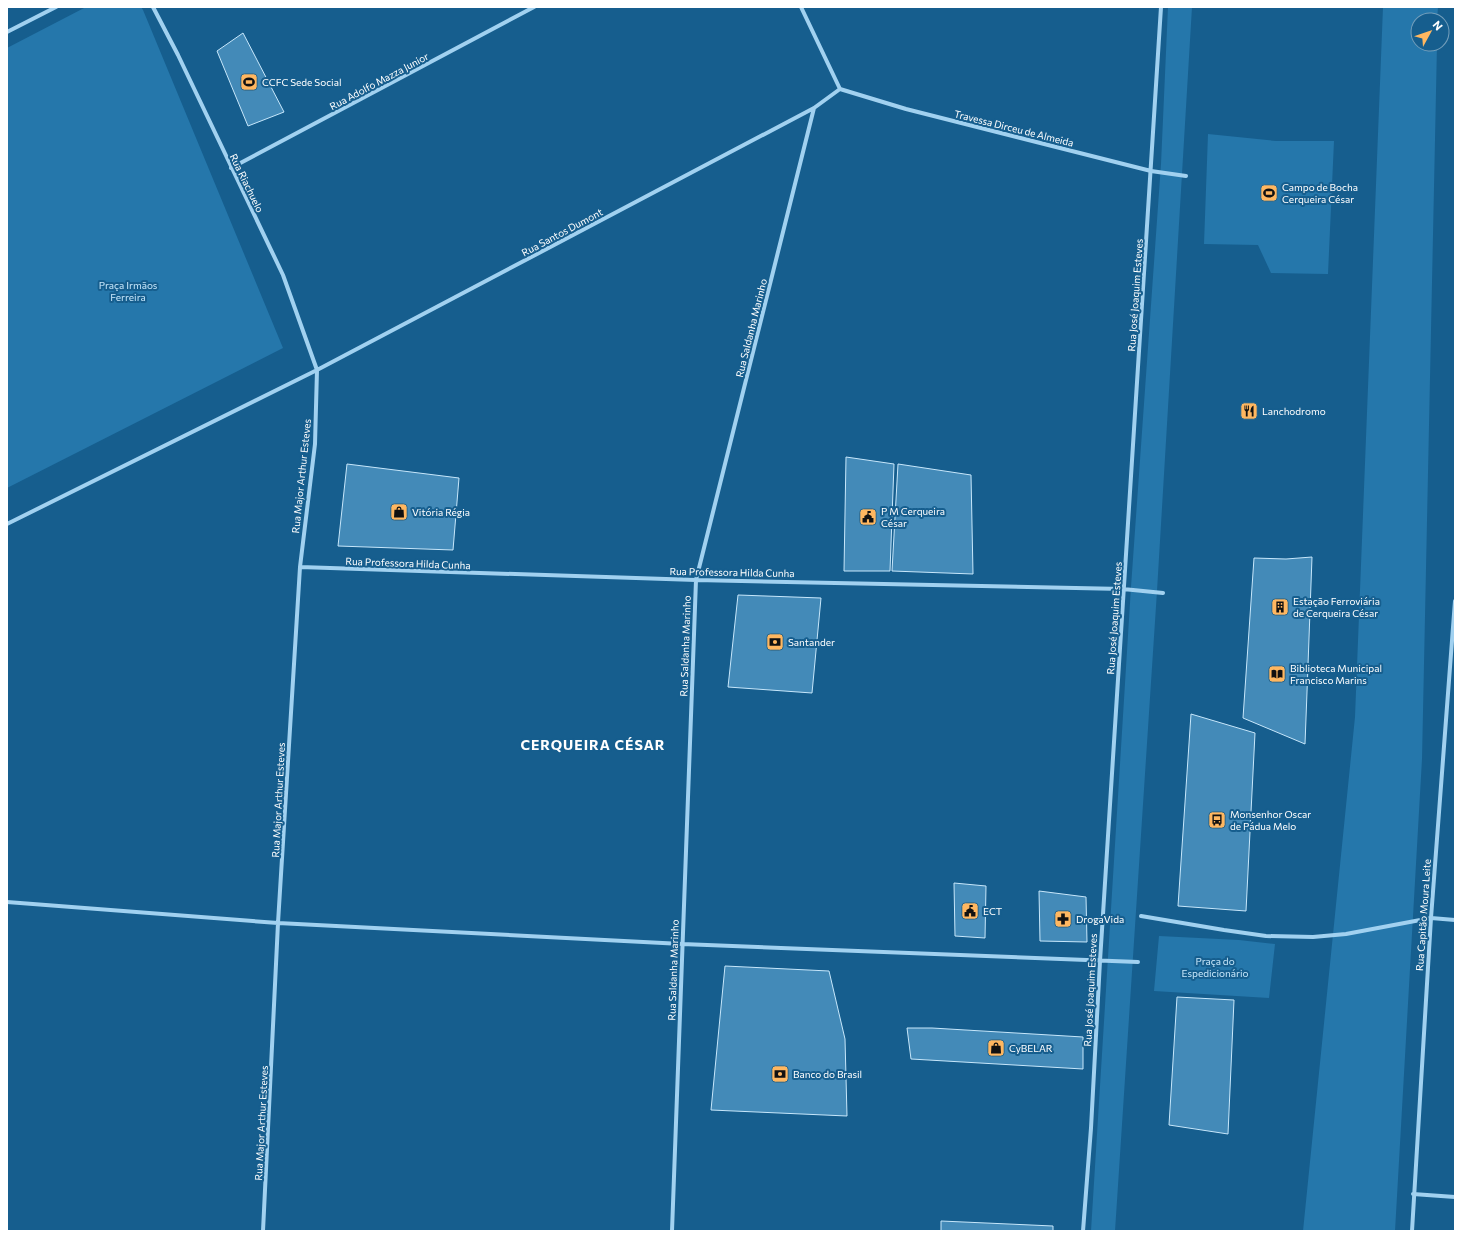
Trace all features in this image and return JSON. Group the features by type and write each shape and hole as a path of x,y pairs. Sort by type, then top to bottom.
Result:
{"street":[{"path":"7,32 56,7"},
{"name":"Rua Riachuelo","path":"153,7 178,55 283,275 317,370"},
{"name":"Rua Adolfo Mazza Junior","path":"231,168 534,7"},
{"path":"801,7 840,90 814,108"},
{"name":"Rua José Joaquim Esteves","path":"1083,1231 1091,1128 1123,589 1161,7"},
{"name":"Travessa Dirceu de Almeida","path":"840,90 906,109 1151,172 1186,176"},
{"name":"Rua Santos Dumont","path":"317,370 814,108"},
{"name":"Rua Saldanha Marinho","path":"672,1231 696,580 814,108"},
{"path":"7,524 317,370"},
{"name":"Rua Major Arthur Esteves","path":"264,1231 278,923 300,567 315,444 317,370"},
{"name":"Rua Professora Hilda Cunha","path":"300,567 696,580 1123,589 1163,594"},
{"name":"Rua Capitão Moura Leite","path":"1412,1231 1413,1194 1431,918 1455,601"},
{"path":"7,902 278,923 682,944 1138,962"},
{"path":"1142,916 1266,936 1313,938 1346,934 1431,918 1455,920"},
{"path":"1413,1194 1455,1197"}],"green space":[{"name":"Praça Irmãos Ferreira","path":"86,7 141,7 143,10 283,348 7,488 7,48"},
{"path":"1168,7 1192,7 1157,591 1115,1231 1091,1231 1131,587 1161,164"},
{"path":"1383,7 1438,7 1438,12 1410,12 1410,52 1437,52 1422,759 1395,1231 1303,1231 1355,717"},
{"name":"Campo de Bocha Cerqueira César","path":"1208,134 1276,141 1334,141 1328,274 1271,273 1258,245 1204,244"},
{"name":"Praça do Espedicionário","path":"1159,936 1239,940 1275,944 1269,998 1154,991"}],"building":[{"name":"CCFC Sede Social","path":"243,33 284,112 248,126 217,51"},
{"name":"P M Cerqueira César","path":"846,457 894,464 890,571 844,571"},
{"name":"Vitória Régia","path":"347,464 459,478 453,550 338,546"},
{"path":"898,464 971,475 973,574 892,571"},
{"name":"Estação Ferroviária de Cerqueira César","path":"1312,557 1305,744 1243,718 1254,558 1286,559"},
{"name":"Santander","path":"738,595 821,598 812,693 728,687"},
{"name":"Monsenhor Oscar de Pádua Melo","path":"1191,714 1255,733 1246,911 1178,906"},
{"name":"ECT","path":"954,883 986,886 985,938 955,936"},
{"name":"DrogaVida","path":"1039,891 1086,897 1087,942 1040,941"},
{"name":"Banco do Brasil","path":"725,966 829,971 845,1039 847,1116 711,1110"},
{"path":"1177,997 1234,1000 1228,1134 1169,1125"},
{"name":"CyBELAR","path":"907,1028 932,1028 1083,1037 1083,1069 911,1059"},
{"path":"941,1221 1053,1226 1053,1231 941,1231"}],"place":[{"name":"CCFC Sede Social","path":"249,82"},
{"name":"Campo de Bocha Cerqueira César","path":"1269,193"},
{"name":"Lanchodromo","path":"1249,411"},
{"name":"Vitória Régia","path":"399,512"},
{"name":"P M Cerqueira César","path":"868,517"},
{"name":"Estação Ferroviária de Cerqueira César","path":"1280,607"},
{"name":"Santander","path":"775,642"},
{"name":"Biblioteca Municipal Francisco Marins","path":"1277,674"},
{"name":"Monsenhor Oscar de Pádua Melo","path":"1217,820"},
{"name":"ECT","path":"970,911"},
{"name":"DrogaVida","path":"1063,919"},
{"name":"CyBELAR","path":"996,1048"},
{"name":"Banco do Brasil","path":"780,1074"}],"district":[{"name":"CERQUEIRA CÉSAR","path":"593,744"}]}
